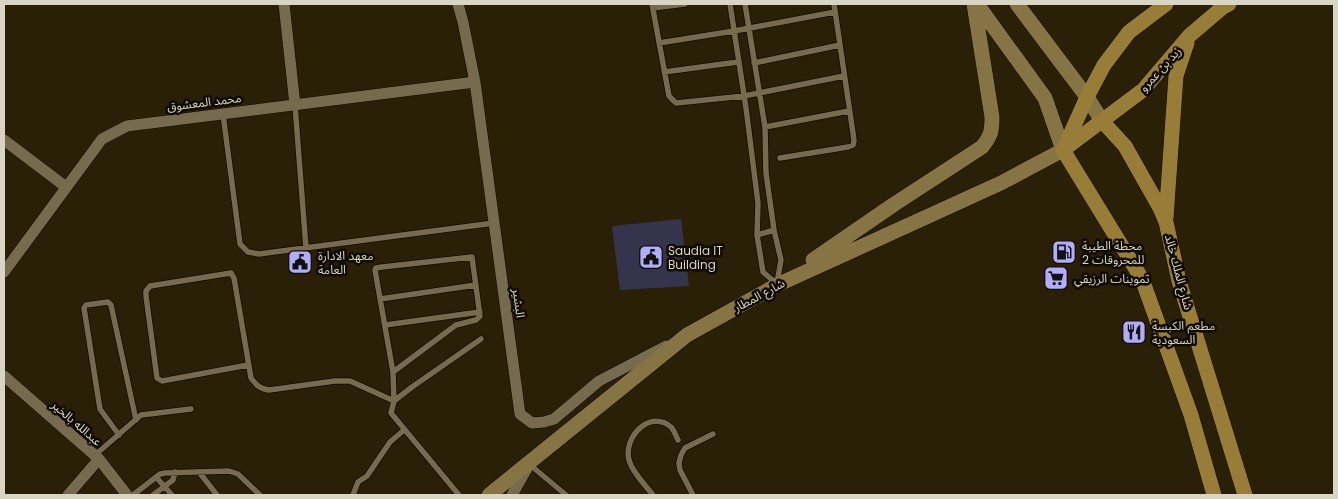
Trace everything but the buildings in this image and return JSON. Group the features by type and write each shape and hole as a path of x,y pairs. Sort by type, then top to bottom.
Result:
{"main road":[{"path":"976,4 1045,98 1063,150 1142,279 1191,416 1214,495"},
{"path":"777,285 893,205 982,147 988,140 992,132 992,117 976,4"},
{"path":"1017,4 1087,97 1102,121"},
{"path":"1063,150 1104,65 1129,32 1166,4"},
{"name":"زيد بن عمرو","path":"1063,150 1143,90 1189,36 1229,4"},
{"path":"1166,222 1176,76 1189,36"},
{"name":"شارع الملك خالد","path":"1102,121 1125,146 1166,222 1179,281 1245,495"},
{"name":"شارع المطار","path":"489,495 687,335 777,285 1000,183 1063,150"}],"street":[{"path":"284,4 295,105"},
{"name":"البشير","path":"458,4 476,82 520,414 532,422 544,422 554,419 599,381 687,335"},
{"name":"محمد المعشوق","path":"4,272 102,139 127,126 476,82"},
{"path":"4,140 66,187"},
{"name":"عبدالله بالخير","path":"4,376 96,458 127,495"},
{"path":"68,495 96,458"},
{"path":"512,495 530,463"}],"lane":[{"path":"685,4 653,6 669,96 676,103 744,96 844,76"},
{"path":"730,4 758,203 756,235 763,272 777,285"},
{"path":"745,4 765,127 766,173 774,230 781,260 777,285"},
{"path":"780,158 853,144 834,4"},
{"path":"659,42 734,31 835,12"},
{"path":"754,63 840,45"},
{"path":"664,72 738,62"},
{"path":"295,105 306,248"},
{"path":"765,127 849,111"},
{"path":"223,114 240,244 248,252 259,254 494,223"},
{"path":"754,175 766,173"},
{"path":"756,235 774,230"},
{"path":"393,372 456,325 476,320 480,316 472,257 376,268 375,270 393,372 394,401 391,413 459,495"},
{"path":"248,365 162,381 157,378 146,291 150,286 231,273 234,278 248,365 251,378 255,384 269,390 335,381 350,381 394,401"},
{"path":"380,299 476,285"},
{"path":"119,435 100,409 84,308 86,305 108,302 112,305 136,420"},
{"path":"385,325 480,312"},
{"path":"394,401 481,339"},
{"path":"96,458 141,416 191,409"},
{"path":"653,495 629,462 630,440 634,434 652,422 671,426 678,440"},
{"path":"353,495 358,482 367,476 390,442 404,430"},
{"path":"693,495 680,470 679,463 685,448 713,434"},
{"path":"530,463 566,495"},
{"path":"133,495 156,477 165,473 229,471 236,472 260,495"},
{"path":"153,495 173,480 175,472"},
{"path":"199,472 217,495"},
{"path":"156,477 172,495"}],"place":[{"name":"محطة الطيبة 2 للمحروقات","path":"1064,252"},
{"name":"Saudia IT Building","path":"651,257"},
{"name":"معهد الادارة العامة","path":"300,262"},
{"name":"تموينات الرزيقي","path":"1056,278"},
{"name":"مطعم الكبسة السعودية","path":"1134,332"}]}
